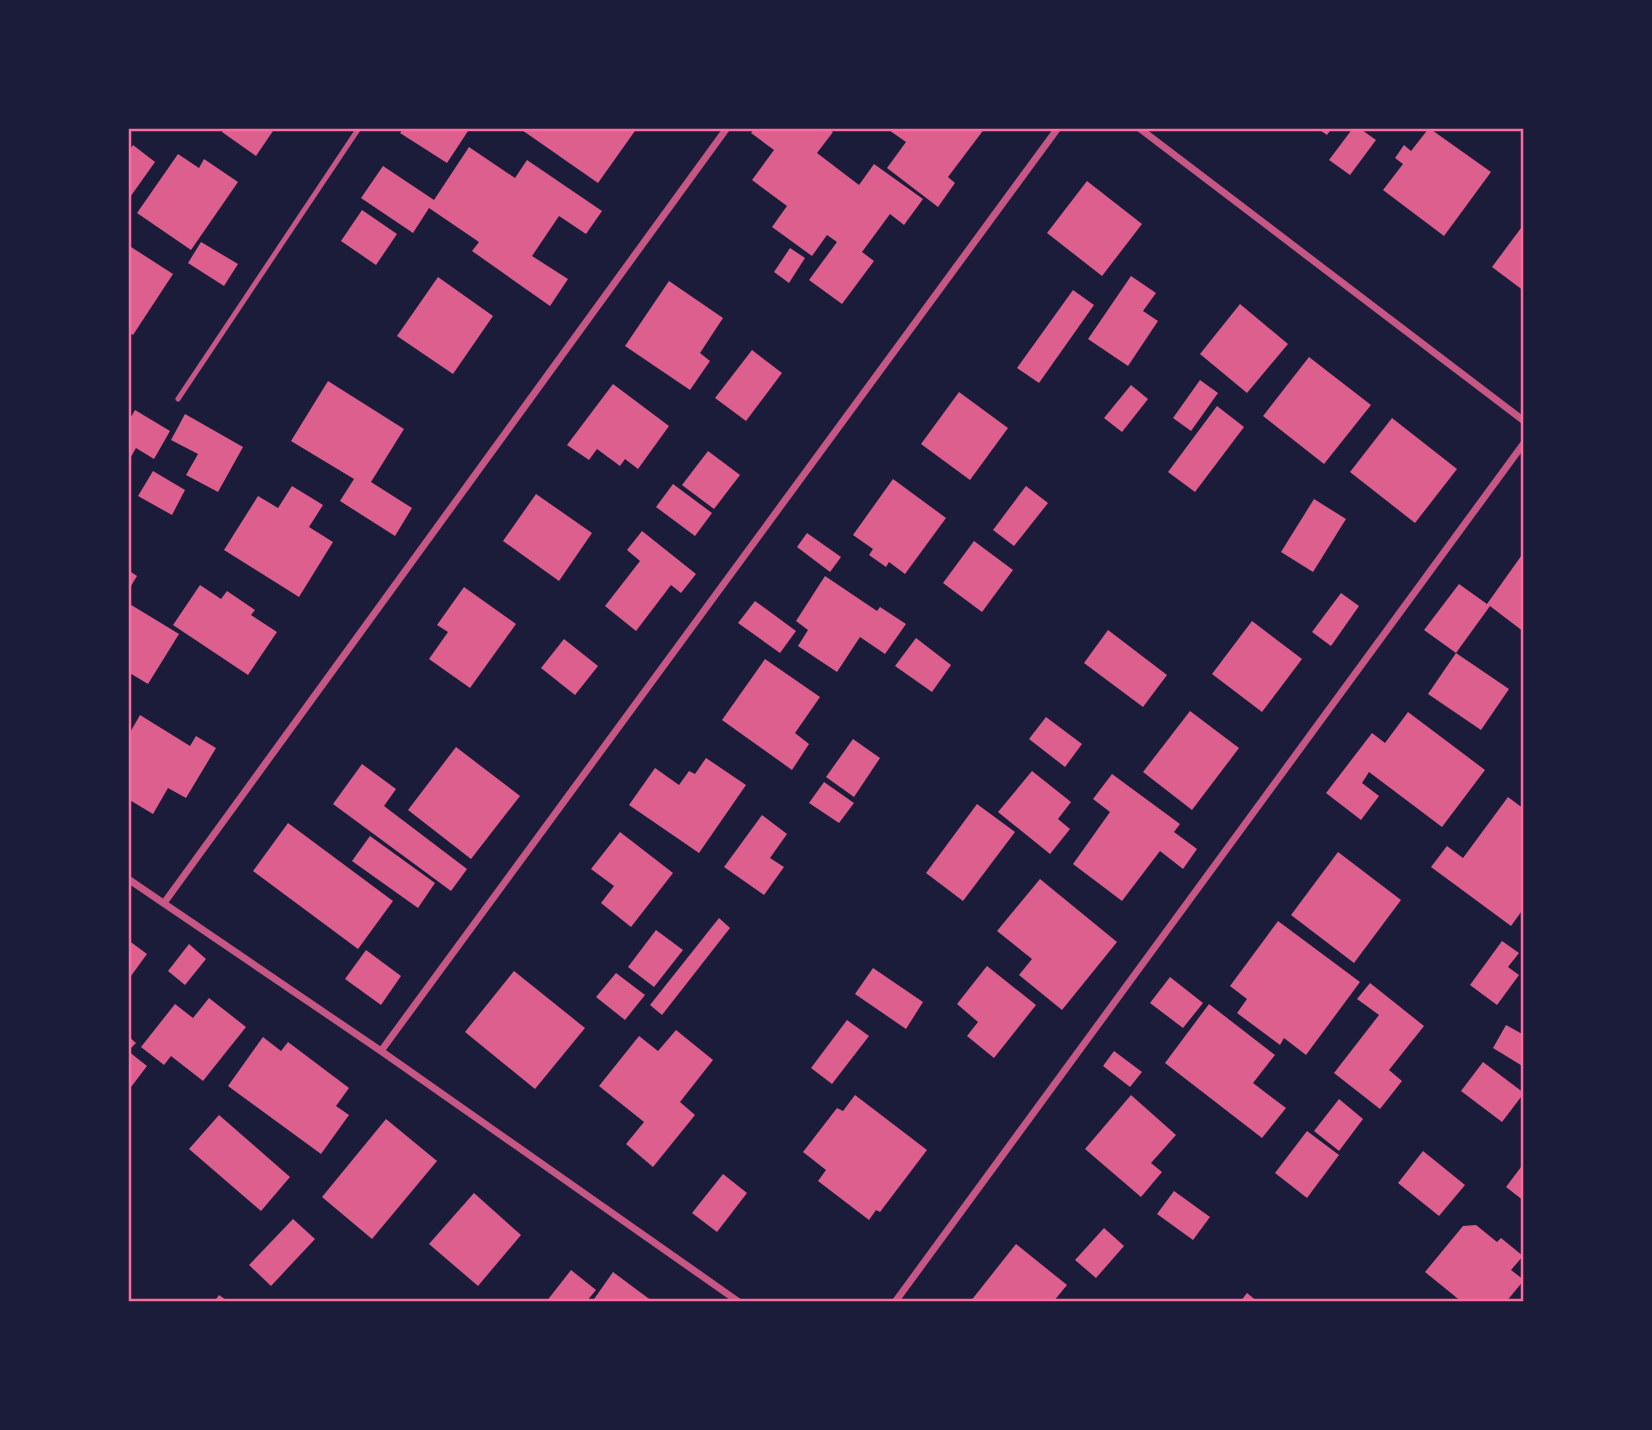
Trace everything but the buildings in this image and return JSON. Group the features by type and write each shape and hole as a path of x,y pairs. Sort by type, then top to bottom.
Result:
{"street":[{"path":"164,903 727,128"},
{"path":"381,1051 1058,128"},
{"path":"1139,128 1524,421"},
{"path":"895,1302 1524,443"},
{"path":"128,879 381,1051 739,1302"}],"lane":[{"path":"178,398 359,128"}]}
